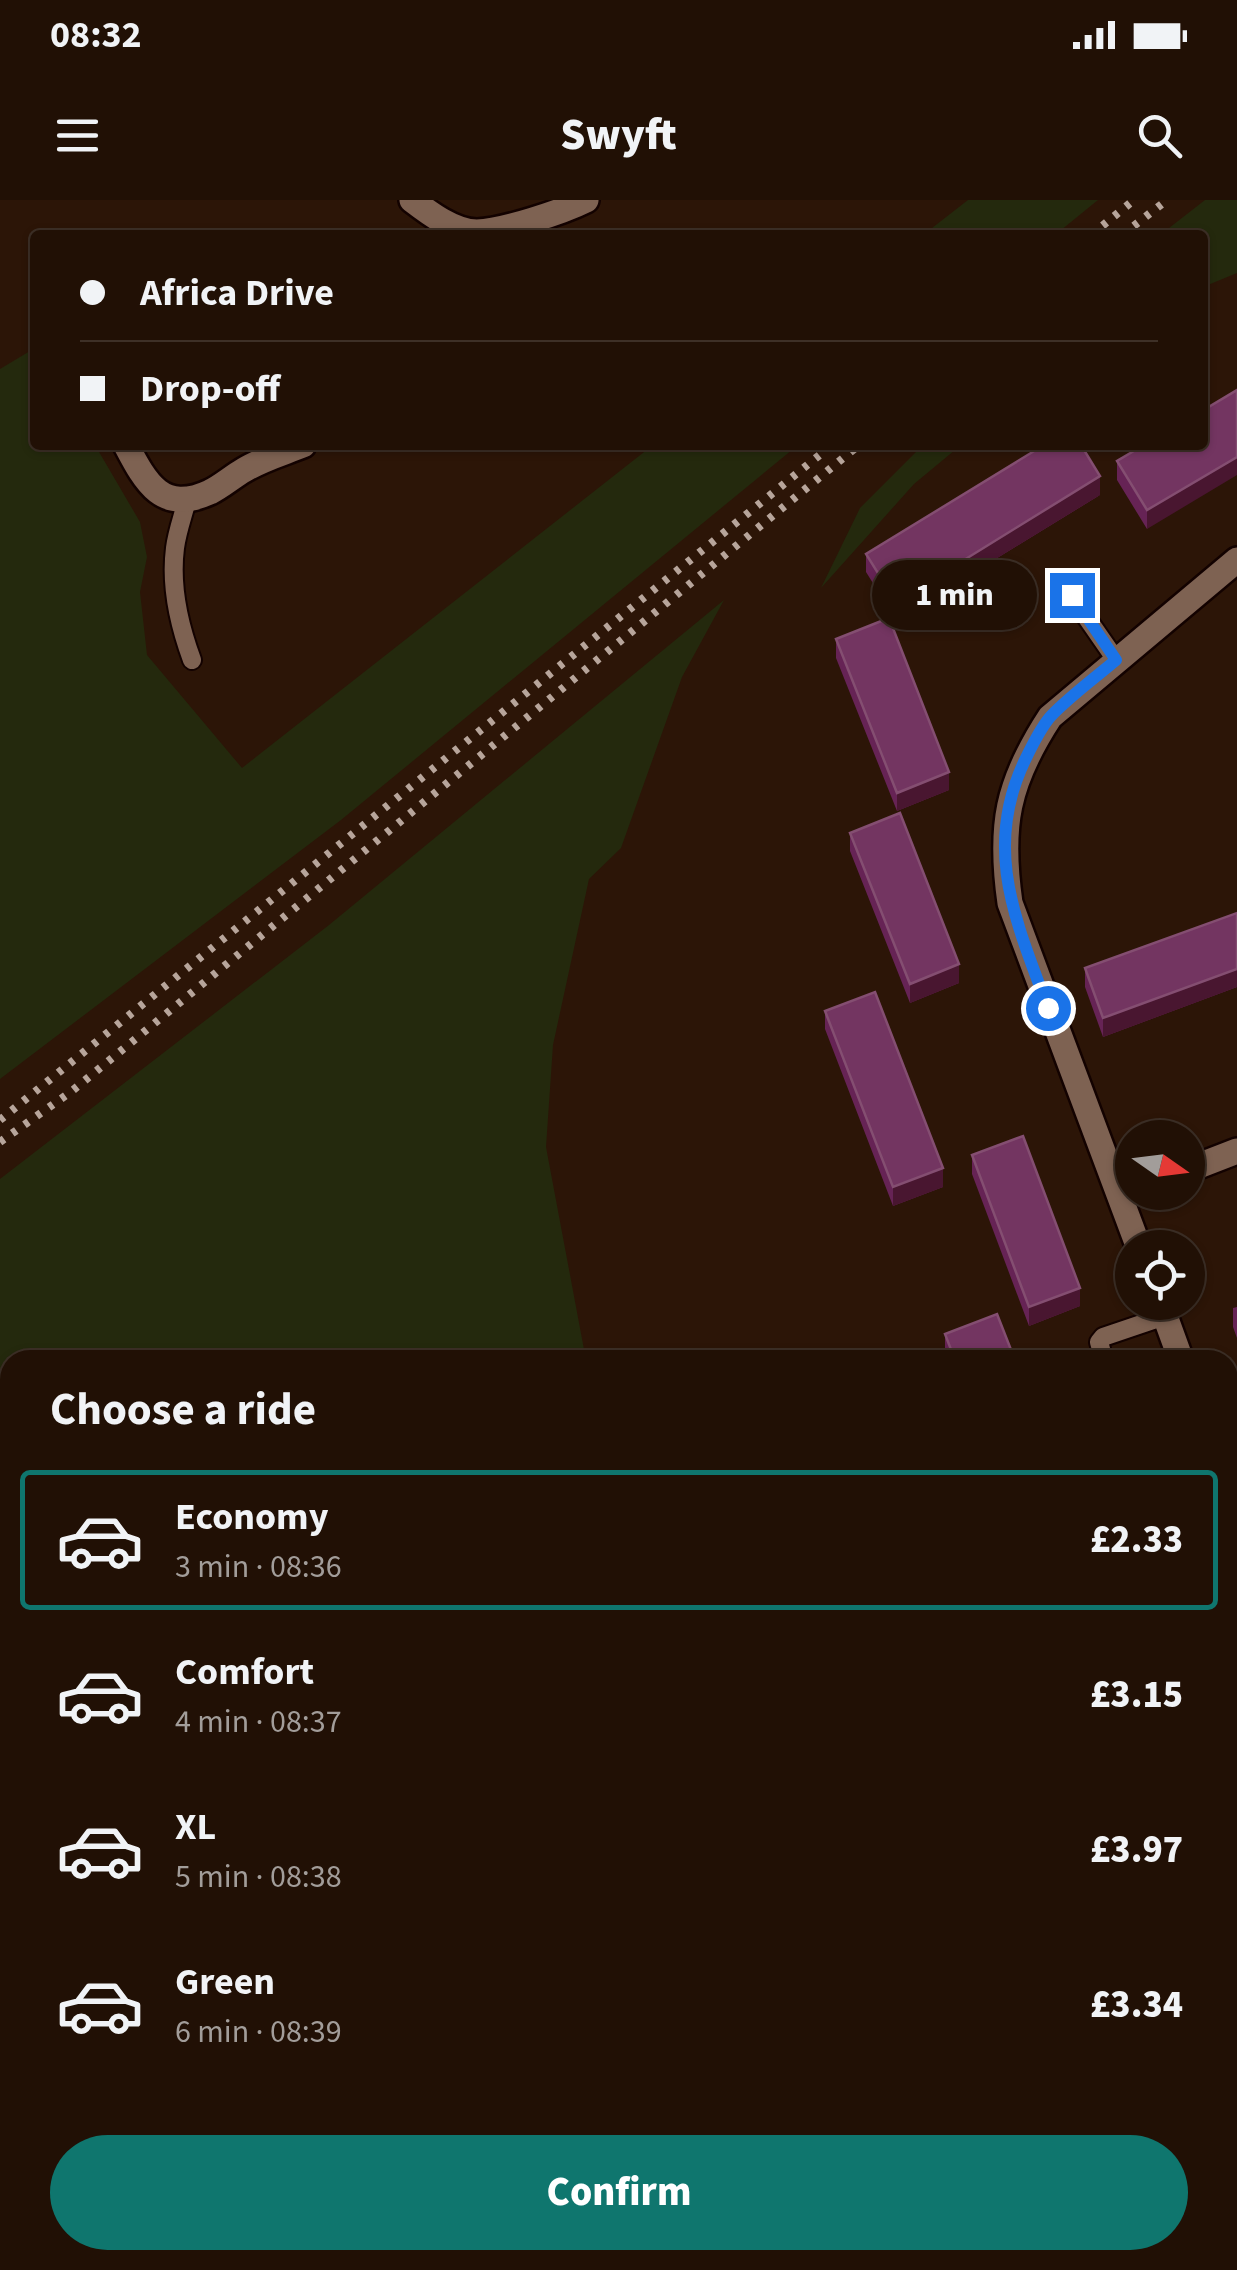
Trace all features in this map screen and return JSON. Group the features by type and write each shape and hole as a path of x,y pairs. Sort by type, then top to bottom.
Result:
{"street":[{"path":"412,200 436,219 465,230"},
{"path":"491,230 586,200"},
{"path":"129,450 150,486 165,496 187,500 291,450"},
{"path":"1115,1167 1010,903 1005,867 1009,802 1019,771 1050,717 1237,560"},
{"path":"1205,1163 1237,1151"},
{"path":"1166,1320 1178,1350"}],"lane":[{"path":"187,500 175,548 175,584 179,625 192,660"},
{"path":"1072,595 1116,660"},
{"path":"1102,1350 1103,1337 1139,1320"}],"green space":[{"path":"968,200 1098,200 1061,230 929,230"},
{"path":"1205,200 1237,200 1237,273 1208,285 1208,230 1166,230"},
{"path":"30,351 30,450 98,450 140,522 147,557 140,592 147,655 242,768 647,450 792,450 341,820 0,1079 0,369"},
{"path":"918,450 955,450 914,484 821,588 860,508"},
{"path":"724,600 682,677 621,848 589,879 553,1045 546,1147 584,1350 0,1350 0,1179 329,925"}],"building":[{"path":"1237,390 1237,457 1147,510 1117,461 1136,450 1208,450 1208,407"},
{"path":"1036,450 1084,450 1100,476 896,602 866,554"},
{"path":"889,618 949,772 897,793 836,639"},
{"path":"900,813 959,964 910,984 850,833"},
{"path":"1237,913 1237,969 1103,1018 1085,968"},
{"path":"875,992 943,1168 893,1187 825,1011"},
{"path":"1023,1136 1080,1288 1029,1307 972,1155"},
{"path":"997,1314 1011,1350 951,1350 945,1334"}],"railway":[{"path":"1097,230 1134,200"},
{"path":"1128,230 1167,200"},
{"path":"0,1120 826,450"},
{"path":"0,1142 72,1091 853,450"}],"route":[{"path":"1048,1008 1010,903 1005,834 1009,802 1019,771 1050,717 1116,660 1072,595"}]}
